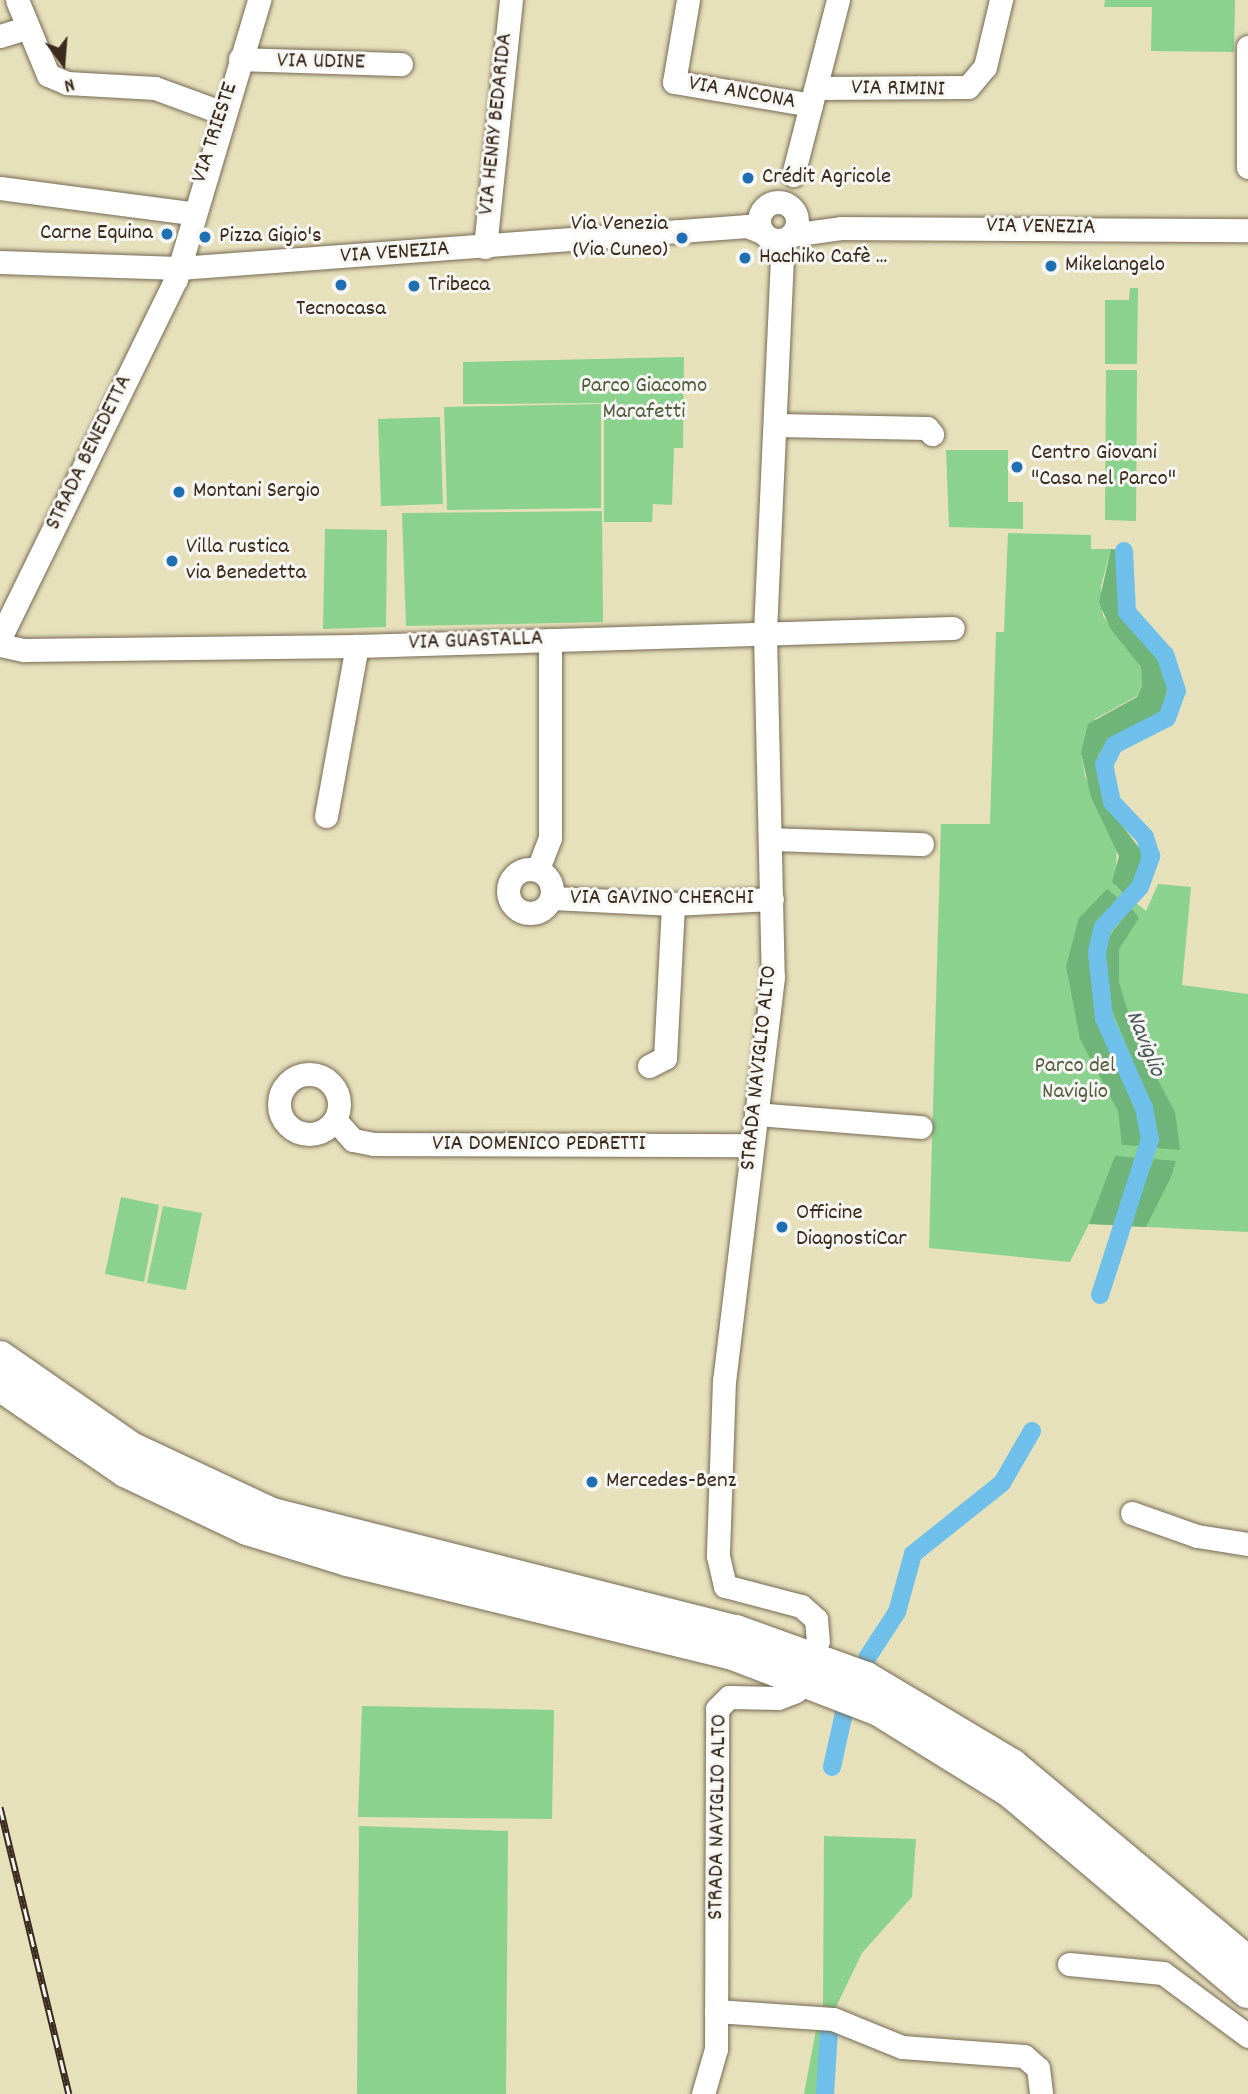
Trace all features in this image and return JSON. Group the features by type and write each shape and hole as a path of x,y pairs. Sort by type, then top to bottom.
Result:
{"highway":[{"path":"0,1357 105,1445 185,1502 288,1544 733,1654 863,1703 1004,1787 1248,1992"},
{"path":"0,1385 105,1445 305,1525 736,1631 858,1674 999,1755 1248,1962"},
{"path":"1184,1908 1248,1954"}],"street":[{"path":"17,0 48,75 67,83 155,88 223,113"},
{"name":"VIA TRIESTE","path":"179,268 191,213 259,0"},
{"name":"VIA HENRY BEDARIDA","path":"485,247 511,0"},
{"name":"VIA ANCONA","path":"688,0 674,82 813,97"},
{"name":"STRADA NAVIGLIO ALTO","path":"818,1641 816,1619 806,1609 732,1591 719,1572 724,1380 773,977 765,634 776,425 775,226 793,175 838,0"},
{"name":"VIA RIMINI","path":"813,97 968,87 985,66 1001,0"},
{"path":"0,36 27,28"},
{"path":"1248,47 1248,167"},
{"name":"VIA UDINE","path":"240,60 401,64"},
{"path":"0,188 191,213"},
{"name":"VIA VENEZIA","path":"0,262 179,268 775,226 1248,230"},
{"name":"STRADA BENEDETTA","path":"0,638 179,268"},
{"path":"776,425 927,428 932,434"},
{"name":"VIA GUASTALLA","path":"0,645 24,650 357,646 953,628"},
{"path":"538,870 550,838 550,640"},
{"path":"326,816 357,646"},
{"path":"770,839 922,844"},
{"path":"538,870 551,882 552,898 531,913 510,900 512,878 538,870"},
{"name":"VIA GAVINO CHERCHI","path":"552,898 673,904 772,900"},
{"path":"649,1066 665,1058 673,904"},
{"path":"756,1114 919,1127"},
{"name":"VIA DOMENICO PEDRETTI","path":"335,1120 353,1140 374,1144 752,1145"},
{"path":"1132,1513 1197,1536 1248,1544"},
{"name":"STRADA NAVIGLIO ALTO","path":"702,2094 716,2049 717,1709 729,1697 778,1698 796,1690"},
{"path":"1069,1964 1163,1973 1248,2036"},
{"path":"716,2011 833,2019 902,2047 1024,2056 1038,2068 1041,2094"}],"green space":[{"path":"1105,0 1235,0 1234,52 1151,51 1152,7 1104,7"},
{"path":"1130,288 1138,288 1137,364 1105,364 1105,300 1129,300"},
{"name":"Parco Giacomo Marafetti","path":"684,357 683,448 674,448 672,505 653,504 652,522 604,522 604,403 463,404 463,362"},
{"path":"1106,370 1137,370 1136,521 1105,520"},
{"path":"601,404 601,508 447,510 444,407"},
{"path":"440,417 443,504 381,506 378,419"},
{"path":"946,450 1008,450 1008,502 1023,502 1023,529 949,527"},
{"path":"602,511 603,622 406,626 402,513"},
{"path":"325,529 387,530 386,627 323,629"},
{"name":"Parco del Naviglio","path":"1008,533 1091,535 1091,549 1111,549 1101,586 1103,616 1141,667 1142,686 1137,696 1095,719 1081,753 1085,776 1117,847 1115,886 1146,911 1158,884 1191,887 1182,985 1248,994 1248,1232 1089,1224 1070,1262 929,1248 941,824 990,824 996,632 1004,632"},
{"path":"1111,549 1122,550 1119,613 1161,661 1169,681 1162,712 1110,739 1098,756 1108,807 1146,857 1144,874 1125,895 1112,882 1119,856 1091,797 1081,753 1088,724 1137,697 1142,686 1141,667 1110,628 1099,602"},
{"path":"1107,889 1119,899 1092,934 1091,983 1104,1035 1141,1121 1142,1146 1122,1145 1118,1111 1080,1039 1066,966 1079,918"},
{"path":"1131,908 1139,918 1119,949 1119,982 1136,1039 1175,1112 1180,1150 1157,1148 1150,1102 1106,996 1105,942"},
{"path":"1115,1156 1139,1158 1114,1225 1089,1224"},
{"path":"1154,1159 1176,1161 1171,1177 1146,1227 1127,1226"},
{"path":"121,1197 159,1205 144,1282 105,1274"},
{"path":"163,1206 202,1213 186,1290 147,1283"},
{"path":"362,1706 554,1710 552,1819 358,1817"},
{"path":"359,1826 508,1831 506,2094 357,2094"},
{"path":"824,1836 916,1839 912,1897 862,1953 835,2009 823,2006"},
{"path":"816,2030 822,2031 820,2094 804,2094"}],"waterway":[{"name":"Naviglio","path":"1100,1295 1150,1139 1144,1108 1104,1018 1097,952 1103,927 1140,887 1151,856 1145,837 1112,802 1104,765 1114,745 1167,718 1177,691 1165,655 1127,612 1124,551"},
{"name":"Naviglio","path":"867,1658 897,1612 913,1554 1002,1483 1032,1431"},
{"name":"Naviglio","path":"832,1767 844,1713"},
{"name":"Naviglio","path":"825,2094 829,2031"}],"railway":[{"path":"0,1807 69,2094"}],"place":[{"name":"Crédit Agricole","path":"748,178"},
{"name":"Carne Equina","path":"167,234"},
{"name":"Pizza Gigio's","path":"205,237"},
{"name":"Via Venezia (Via Cuneo)","path":"682,238"},
{"name":"Hachiko Cafè ...","path":"745,258"},
{"name":"Mikelangelo","path":"1051,266"},
{"name":"Tecnocasa","path":"341,285"},
{"name":"Tribeca","path":"414,286"},
{"name":"Centro Giovani \"Casa nel Parco\"","path":"1017,467"},
{"name":"Montani Sergio","path":"179,492"},
{"name":"Villa rustica via Benedetta","path":"172,561"},
{"name":"Officine DiagnostiCar","path":"782,1227"},
{"name":"Mercedes-Benz","path":"592,1482"}]}
